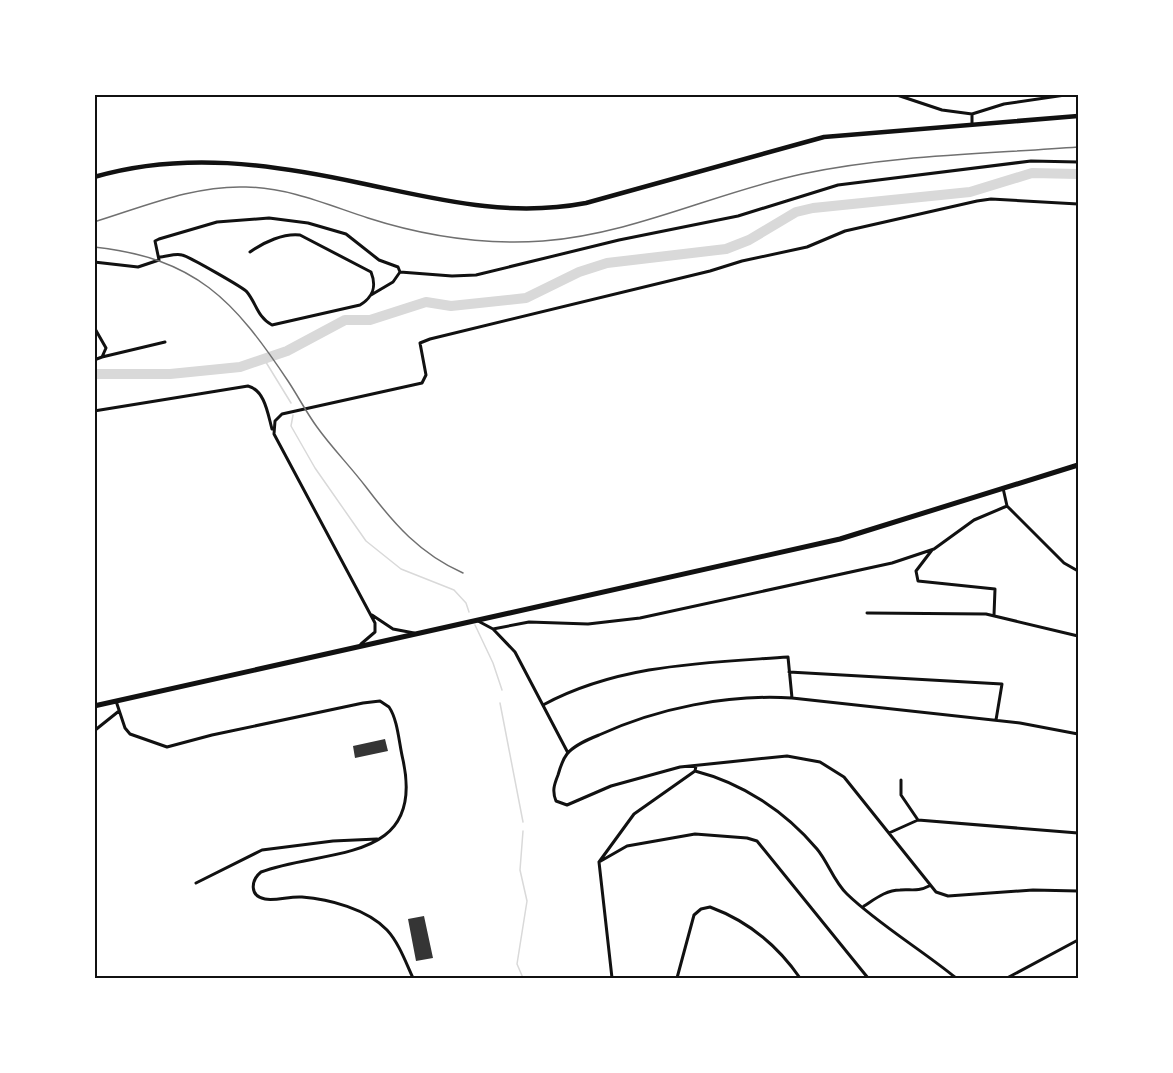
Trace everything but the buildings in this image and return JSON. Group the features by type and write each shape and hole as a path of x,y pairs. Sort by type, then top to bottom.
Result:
{"highway":[{"path":"94,706 840,539 1078,465"}],"main road":[{"path":"94,177 144,165 170,162 238,163 297,170 485,207 525,211 551,210 586,203 824,136 1078,116"}],"street":[{"path":"894,94 942,110 972,114 1004,104 1072,94"},
{"path":"972,114 972,123"},
{"path":"400,272 452,276 476,275 619,240 738,216 838,185 1031,161 1078,162"},
{"path":"273,431 275,421 282,414 422,383 426,375 420,344 430,339 710,271 742,261 807,247 845,231 984,199 1078,204"},
{"path":"159,257 155,241 159,239 217,222 269,218 308,223 346,234 379,260 398,267 400,272"},
{"path":"250,252 274,240 293,234 300,235 371,272 375,288 371,296"},
{"path":"94,262 138,267 154,263 159,257 181,255 220,278 234,281 247,291 263,318 272,325 360,305 393,282 400,272"},
{"path":"94,327 106,348 102,357"},
{"path":"94,360 165,342"},
{"path":"94,411 248,386 255,387 262,397 273,431 375,623 375,632 357,647"},
{"path":"1003,488 1007,506 1064,563 1078,571"},
{"path":"994,616 995,589 918,581 916,571 934,549 974,520 1007,506"},
{"path":"493,629 529,622 588,624 640,618 891,563 934,549"},
{"path":"369,611 393,629 419,633"},
{"path":"867,613 994,616 1078,636"},
{"path":"477,620 493,629 514,652 568,753"},
{"path":"543,705 573,689 668,666 788,657 792,698"},
{"path":"789,672 1002,684 996,720"},
{"path":"1078,734 996,720 764,696 730,700 648,716 590,739 568,753 554,786 556,801 567,805 639,777 696,766 787,756 820,762 843,777 936,892 948,896 1034,890 1078,891"},
{"path":"116,701 124,728 130,734 167,747 212,735 363,703 375,701 385,704 392,711 406,775 406,790 396,824 387,835 336,856 261,872 253,881 254,890 264,899 291,897 323,900 377,922 396,944 413,978"},
{"path":"94,731 119,711"},
{"path":"612,978 599,862 634,814 695,771 696,766"},
{"path":"695,771 723,778 746,789 771,807 817,849 846,893 956,978"},
{"path":"901,780 901,795 918,820"},
{"path":"888,833 918,820 1078,833"},
{"path":"599,862 627,846 695,834 747,838 757,841 868,978"},
{"path":"195,883 261,850 333,841 378,839"},
{"path":"863,907 885,893 898,890 920,890 929,886"},
{"path":"677,978 694,915 701,909 710,907 766,938 784,956 800,978"},
{"path":"1007,978 1078,940"}],"waterway":[{"path":"94,374 170,374 240,367 287,351 345,320 370,320 426,302 451,306 526,298 579,272 607,263 726,249 749,240 796,212 813,208 970,192 1032,173 1078,174"},
{"path":"264,359 291,403"},
{"path":"293,415 291,426 315,468 366,541 401,569 454,590 466,603 469,612"},
{"path":"475,625 493,663 502,690"},
{"path":"500,703 523,822"},
{"path":"523,831 520,870 527,901 517,964 523,978"}],"railway":[{"path":"94,222 188,193 227,187 246,187 278,190 368,218 432,234 499,242 543,241 609,230 769,182 836,168 905,159 1078,147"},
{"path":"94,247 160,261 186,273 209,288 230,306 268,352 323,435 387,513 421,547 463,573"}]}
